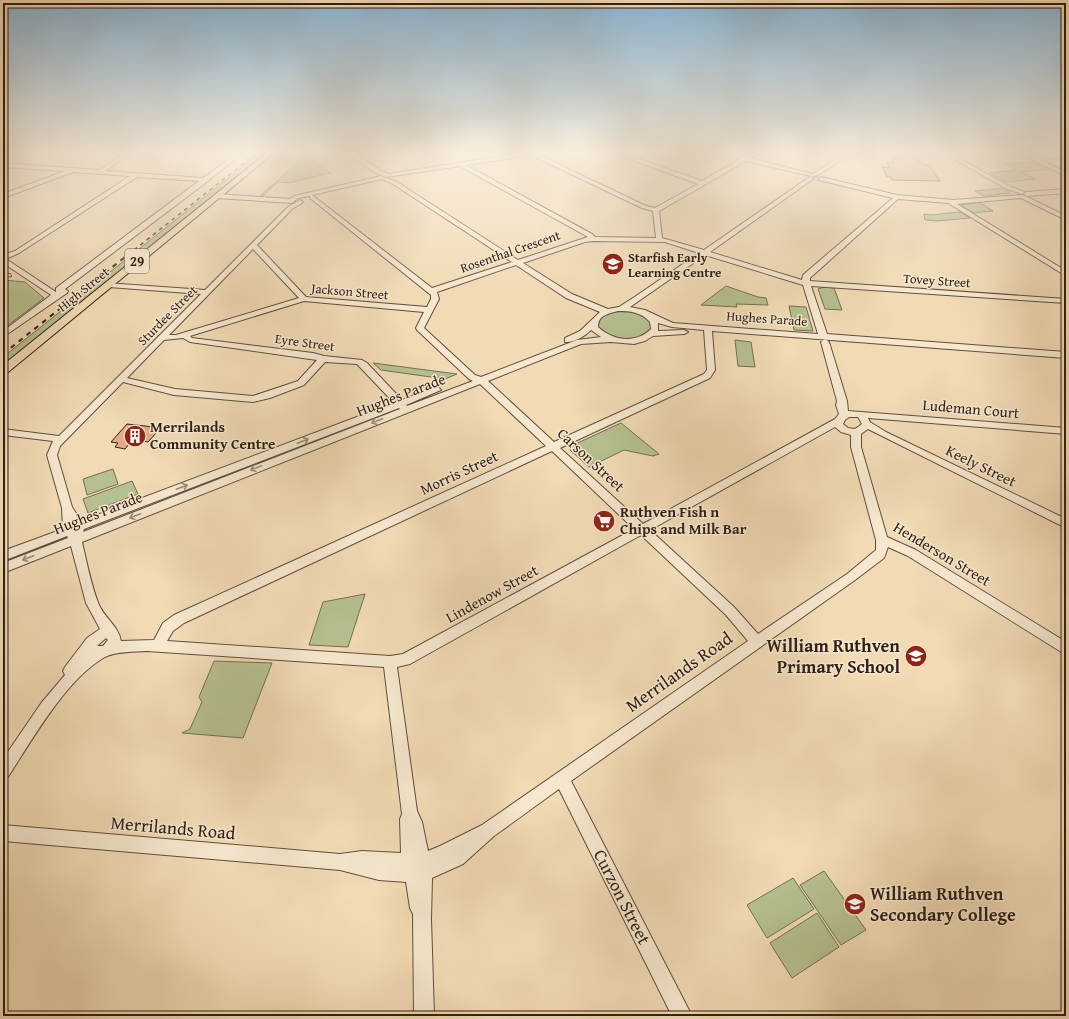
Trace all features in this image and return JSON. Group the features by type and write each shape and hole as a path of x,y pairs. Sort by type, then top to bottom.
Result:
{"main road":[{"name":"High Street","path":"3,372 212,200"}],"street":[{"path":"58,292 48,292 44,287 6,261 17,252 98,200"},
{"path":"3,335 180,200"},
{"path":"277,200 292,202 304,200"},
{"name":"Sturdee Street","path":"60,438 253,246 292,202 304,200"},
{"path":"309,200 320,203 432,291 436,297 420,328 477,379"},
{"path":"421,200 587,307 605,311 622,308 669,280 784,200"},
{"path":"526,200 590,235 593,239"},
{"path":"629,200 644,207 656,210 674,200"},
{"path":"824,339 806,283 806,277 894,200"},
{"path":"924,200 950,202 977,200"},
{"path":"1032,200 1066,218"},
{"path":"950,202 1066,274"},
{"path":"656,210 658,238"},
{"name":"Rosenthal Crescent","path":"432,291 584,240 593,239 658,238 794,281 806,283"},
{"name":"Jackson Street","path":"253,246 260,251 262,255 304,299 429,310"},
{"path":"246,253 262,255"},
{"path":"639,311 639,306 644,300 669,280"},
{"name":"Tovey Street","path":"806,283 1066,301"},
{"path":"109,285 206,292"},
{"path":"164,335 172,338 304,299"},
{"path":"587,307 598,332 612,339"},
{"name":"Hughes Parade","path":"622,308 639,311 650,317 672,325 708,331 824,339 1066,360"},
{"name":"Hughes Parade","path":"477,379 577,336 605,311"},
{"path":"650,317 656,326 652,334"},
{"name":"Hughes Parade","path":"3,556 74,532 202,485 477,379 580,342 612,339 635,341 652,334 708,331"},
{"name":"Morris Street","path":"152,646 168,627 179,619 707,376 711,370 708,331"},
{"name":"Eyre Street","path":"183,335 190,340 313,356 323,359 362,363 403,407"},
{"name":"Henderson Street","path":"824,339 842,401 842,424 856,447 882,540 912,553 1066,649"},
{"name":"Hughes Parade","path":"885,344 1066,355"},
{"path":"120,379 143,383 174,392 253,399 266,396 301,383 323,359"},
{"name":"Carson Street","path":"477,379 643,529 761,639"},
{"path":"842,401 856,414 863,427"},
{"name":"Ludeman Court","path":"842,424 856,414 1063,432"},
{"name":"Ludeman Court","path":"863,427 872,418 883,416"},
{"name":"Keely Street","path":"842,424 863,427 883,434 1066,524"},
{"name":"Lindenow Street","path":"104,651 120,647 152,646 390,662 412,657 822,430 842,424"},
{"name":"Henderson Street","path":"856,447 863,427"},
{"path":"3,432 60,438 55,445 52,455 67,508 66,517 74,532 96,612 104,626 114,634 115,642 78,669 62,687 3,772"},
{"name":"Hughes Parade","path":"3,568 74,532"},
{"name":"Merrilands Road","path":"3,833 340,862 363,868 446,865 470,849 488,830 874,560 882,550 882,540"},
{"path":"96,612 90,648 92,651 104,651"},
{"path":"62,687 72,667 92,641 103,634 114,634"},
{"name":"Lindenow Street","path":"114,634 152,646"},
{"path":"390,662 409,812 408,824 417,867 422,919 424,1016"},
{"name":"Curzon Street","path":"562,779 682,1016"}],"green space":[{"path":"201,200 209,200 3,366 3,357"},
{"path":"979,202 993,211 973,213 961,205"},
{"path":"960,212 970,218 937,221 925,220 924,214 931,215"},
{"path":"3,280 25,282 44,298 3,329"},
{"path":"726,286 758,297 766,298 768,305 736,304 737,307 701,305"},
{"path":"824,287 834,288 842,310 825,309 818,289"},
{"path":"789,306 806,307 813,331 794,330"},
{"path":"617,310 635,311 649,318 654,328 638,337 626,340 613,337 597,328 597,318"},
{"path":"735,340 751,342 755,367 738,366"},
{"path":"373,363 457,374 445,379 381,370"},
{"path":"621,423 659,454 653,456 624,450 589,467 570,450 571,446"},
{"path":"113,469 118,484 87,495 83,479"},
{"path":"132,481 138,494 88,513 83,499"},
{"path":"365,594 348,647 309,645 323,602"},
{"path":"214,661 272,663 243,738 182,733 190,729 202,702 199,697"},
{"path":"824,871 866,930 841,945 800,885"},
{"path":"793,878 814,909 767,938 747,905"},
{"path":"817,913 839,947 792,978 770,943"}],"building":[{"name":"Merrilands Community Centre","path":"127,424 154,427 151,431 157,432 148,442 142,441 138,445 129,444 125,449 115,447 118,443 111,442"}],"railway":[{"path":"134,250 198,200"},
{"path":"3,354 135,249"}],"place":[{"name":"Starfish Early Learning Centre","path":"613,264"},
{"name":"Merrilands Community Centre","path":"135,436"},
{"name":"Ruthven Fish n Chips and Milk Bar","path":"604,521"},
{"name":"William Ruthven Primary School","path":"916,656"},
{"name":"William Ruthven Secondary College","path":"855,904"}]}
